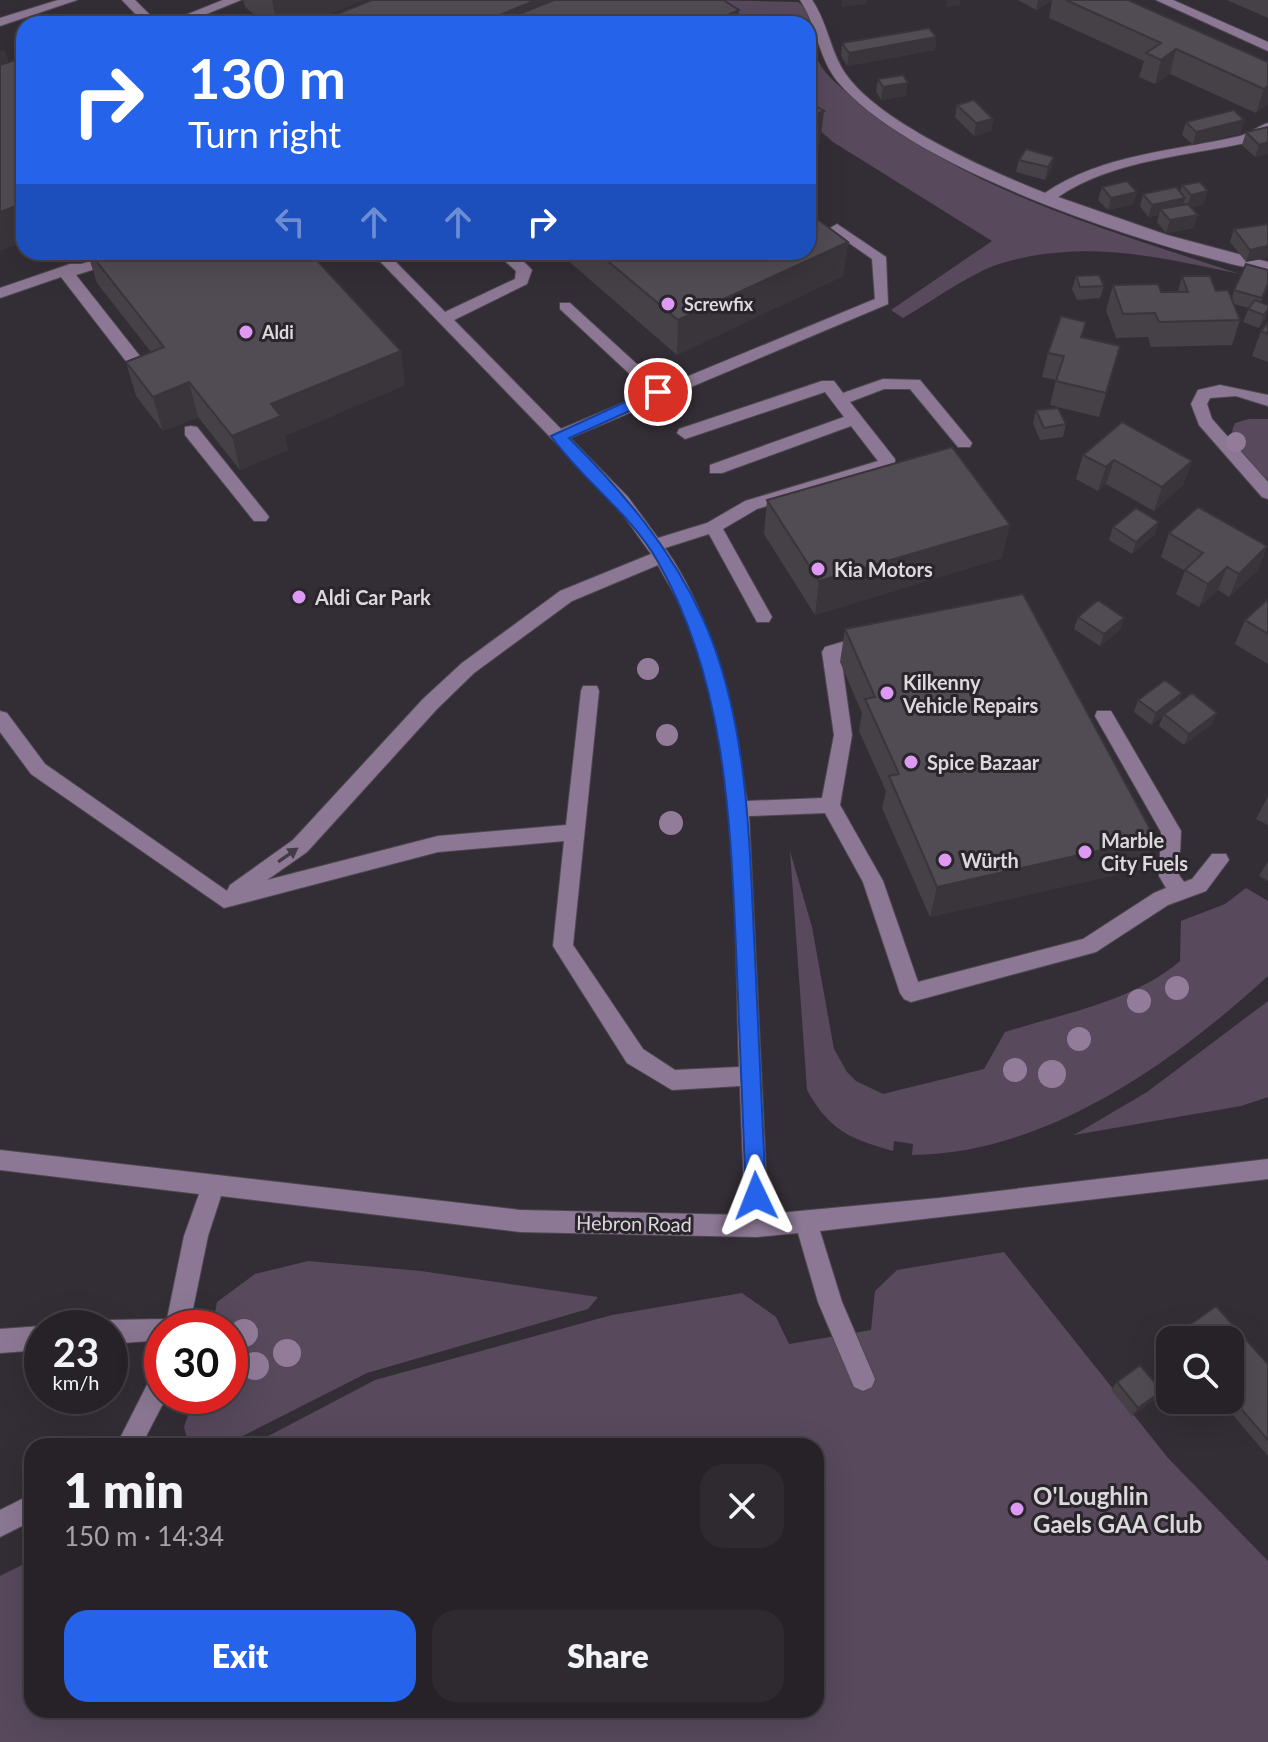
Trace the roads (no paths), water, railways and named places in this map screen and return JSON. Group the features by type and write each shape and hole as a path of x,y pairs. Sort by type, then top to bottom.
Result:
{"street":[{"path":"0,12 40,0"},
{"path":"33,16 71,0"},
{"path":"128,0 144,16"},
{"path":"192,16 235,0"},
{"path":"1162,0 1268,47"},
{"path":"816,21 844,81 899,125 976,169 1113,222 1245,263 1268,267"},
{"path":"1049,197 1062,184 1088,175 1249,138 1268,127"},
{"path":"559,436 658,392 883,301 879,257 837,228"},
{"path":"66,273 89,260"},
{"path":"0,293 114,260"},
{"path":"386,260 622,501 658,551 697,623 722,709 739,809 757,1226"},
{"path":"443,319 522,281 524,270 512,260"},
{"path":"66,273 153,385"},
{"path":"565,306 658,392"},
{"path":"839,400 883,384 914,384 964,443"},
{"path":"224,900 300,846 430,704 468,668 566,596 713,527 751,505 889,463 828,385 685,433"},
{"path":"1268,401 1238,391 1216,389 1204,394 1199,404 1205,421 1268,493"},
{"path":"716,469 855,419"},
{"path":"191,431 260,517"},
{"path":"713,527 763,617"},
{"path":"890,636 831,652 843,735 830,805 873,881 911,993 1089,946 1161,899 1199,885 1219,860"},
{"path":"590,691 563,946 635,1056 672,1080 751,1076"},
{"path":"1104,716 1171,831 1169,876 1180,892"},
{"path":"0,718 38,769 224,900 438,844 576,832"},
{"path":"739,809 830,805"},
{"name":"Hebron Road","path":"0,1160 520,1221 757,1226 807,1223 1268,1169"},
{"path":"175,1310 213,1185"},
{"path":"807,1223 822,1286 840,1335 863,1379"},
{"path":"0,1341 24,1339"},
{"path":"132,1438 145,1414"},
{"path":"0,1524 24,1511"}],"place":[{"name":"Screwfix","path":"668,304"},
{"name":"Aldi","path":"246,332"},
{"name":"Kia Motors","path":"818,569"},
{"name":"Aldi Car Park","path":"299,597"},
{"name":"Kilkenny Vehicle Repairs","path":"887,693"},
{"name":"Spice Bazaar","path":"911,762"},
{"name":"Marble City Fuels","path":"1085,852"},
{"name":"Würth","path":"945,860"},
{"name":"O'Loughlin Gaels GAA Club","path":"1017,1509"}]}
